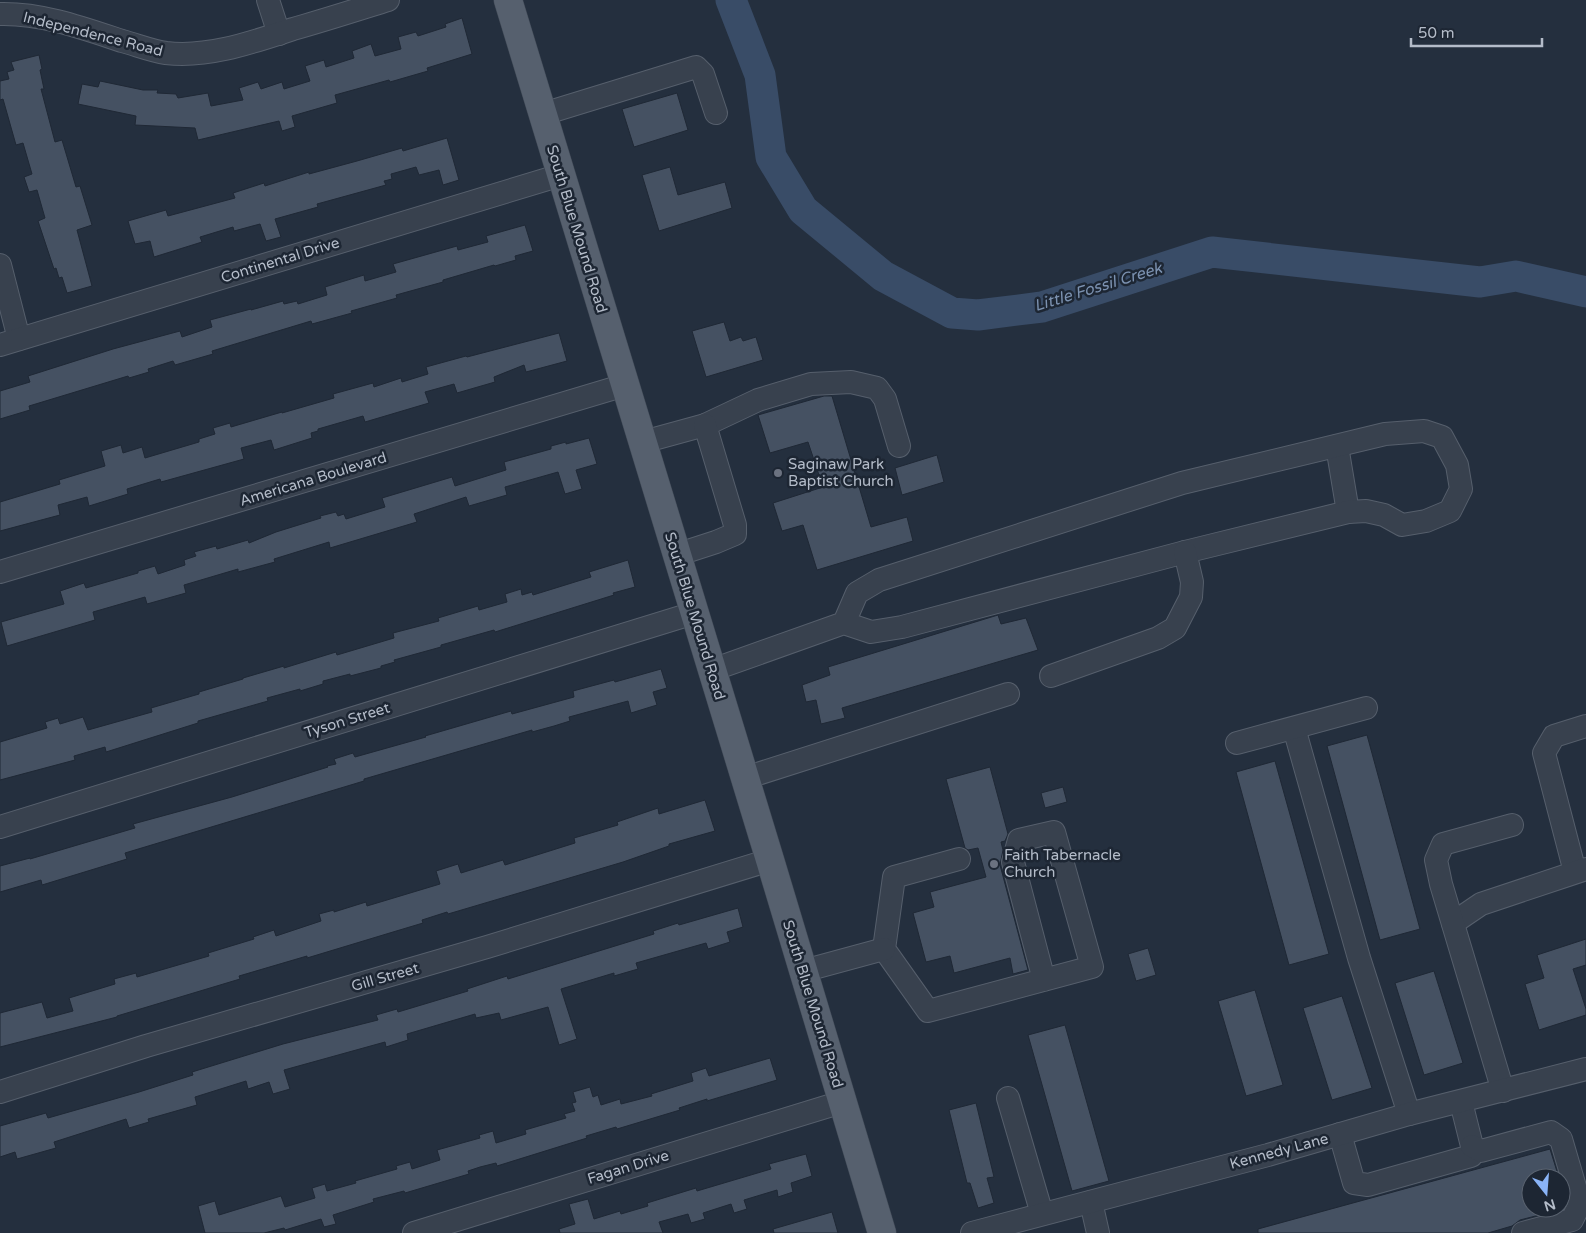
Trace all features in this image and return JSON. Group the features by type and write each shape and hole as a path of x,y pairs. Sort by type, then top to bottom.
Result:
{"main road":[{"name":"South Blue Mound Road","path":"508,0 882,1233"}],"street":[{"path":"268,0 279,34"},
{"name":"Independence Road","path":"0,14 32,16 51,20 165,53 184,54 202,53 279,34 388,0"},
{"path":"543,114 696,67 703,74 716,112"},
{"name":"Continental Drive","path":"10,342 561,175"},
{"path":"0,265 10,342"},
{"path":"643,442 705,425 758,400 812,384 851,382 877,388 885,399 899,446"},
{"name":"Americana Boulevard","path":"0,572 625,385"},
{"path":"676,555 736,534 735,525 705,425"},
{"path":"712,670 844,624 871,632 902,627 1185,552 1348,512 1366,510 1384,515 1402,525 1426,520 1450,511 1460,489 1457,465 1442,437 1424,431 1385,434 1182,483 879,580 858,593 844,624"},
{"path":"1337,446 1348,512"},
{"path":"1051,676 1158,638 1174,628 1191,597 1192,582 1185,552"},
{"name":"Tyson Street","path":"0,827 694,613"},
{"path":"745,778 1008,694"},
{"path":"1237,743 1366,708"},
{"path":"1453,923 1481,904 1580,871 1544,753 1554,736 1586,726"},
{"path":"1294,728 1359,958 1409,1114"},
{"path":"1503,1091 1436,860 1443,844 1512,825"},
{"path":"959,859 894,877 884,950 928,1012 1092,967 1054,832 1019,840 1012,862 1044,980"},
{"name":"Gill Street","path":"0,1092 146,1046 487,947 770,860"},
{"path":"803,971 884,950"},
{"name":"Kennedy Lane","path":"972,1233 1409,1114 1586,1069"},
{"path":"1008,1098 1042,1214"},
{"name":"Fagan Drive","path":"414,1233 842,1102"},
{"path":"1340,1134 1354,1183 1368,1185 1471,1156 1472,1146 1461,1102"},
{"path":"1472,1146 1481,1151 1551,1132 1561,1139 1580,1204 1572,1220 1523,1233"},
{"path":"1091,1202 1098,1233"}],"building":[{"path":"462,18 472,54 427,68 428,71 335,95 337,103 292,116 295,127 282,131 279,121 198,140 195,128 135,125 136,116 78,104 82,84 98,87 100,81 143,90 158,90 157,93 176,94 178,98 208,93 211,106 243,100 239,88 258,82 261,89 282,82 284,89 310,81 305,66 324,60 326,67 354,58 352,51 371,44 375,56 401,49 398,37 416,32 418,36 446,27 445,24"},
{"path":"39,55 44,89 41,89 55,142 62,140 76,187 80,186 92,225 77,230 92,286 67,293 62,277 59,278 56,268 54,269 38,221 45,218 37,190 29,192 24,177 32,174 23,143 16,145 3,99 0,100 0,81 9,79 7,72 14,70 11,62"},
{"path":"677,93 688,130 634,147 622,109"},
{"path":"447,138 459,180 443,185 439,170 419,175 416,167 391,174 392,179 384,181 386,185 317,204 318,207 275,219 281,237 266,241 260,224 234,231 233,227 200,237 202,242 154,257 150,241 135,244 128,221 166,210 168,216 235,198 233,193 264,183 265,186 309,172 309,174 402,148 403,151"},
{"path":"670,167 678,195 725,182 732,208 659,231 642,175"},
{"path":"525,225 533,251 515,256 516,260 396,295 397,298 351,311 352,313 312,324 311,321 212,351 213,354 175,365 173,361 148,369 149,372 129,378 128,376 29,406 30,410 0,419 0,391 30,382 28,376 113,349 180,331 182,337 212,327 210,320 251,309 283,301 284,304 297,301 298,304 327,295 325,287 364,275 365,281 396,272 393,264 457,246 458,250 488,242 486,236"},
{"path":"724,322 730,341 741,337 743,341 756,337 763,360 706,377 692,331"},
{"path":"559,333 567,361 526,372 524,365 494,377 495,382 457,393 454,384 425,392 429,403 365,422 363,416 318,429 318,431 311,433 312,438 274,450 271,440 241,448 244,459 161,482 160,479 127,489 128,494 89,506 87,497 58,505 60,515 0,531 0,502 60,484 59,480 105,466 101,451 121,445 123,453 142,447 145,458 199,442 199,439 215,434 213,428 230,423 231,427 282,413 334,398 333,394 373,383 374,387 401,378 402,382 428,374 426,367"},
{"path":"824,396 832,396 871,527 907,517 913,541 817,570 803,525 782,531 773,503 823,487 808,442 770,453 758,415"},
{"path":"589,438 597,464 576,470 582,489 565,494 558,472 505,487 507,495 469,506 466,497 414,514 417,522 330,548 329,542 274,559 275,562 238,572 238,569 184,585 186,593 147,604 145,597 93,612 95,620 7,646 1,622 64,604 60,591 84,583 86,588 138,573 138,571 155,566 158,574 185,565 184,560 196,556 194,552 216,546 217,549 248,540 249,543 276,532 321,518 320,516 336,512 338,516 344,514 346,519 385,507 382,498 452,477 455,486 506,470 504,462 551,449 551,446"},
{"path":"937,455 944,482 902,495 895,468"},
{"path":"628,560 635,587 613,593 614,595 495,632 494,630 441,645 441,647 394,660 395,662 381,666 381,668 323,681 323,684 300,691 300,689 267,698 268,701 198,721 198,723 106,752 105,747 74,756 75,760 0,780 0,742 47,728 45,722 58,718 60,724 83,717 88,730 152,712 151,708 199,694 199,692 243,678 336,652 337,655 394,638 393,633 439,621 438,618 478,606 479,610 507,602 505,594 521,589 522,595 532,592 533,595 591,577 589,572"},
{"path":"998,615 1001,624 1026,618 1038,650 842,708 845,718 821,724 816,700 806,702 802,685 830,675 828,667"},
{"path":"661,669 667,688 653,692 657,705 631,713 628,701 569,717 570,721 554,726 532,732 532,730 364,779 364,781 125,853 127,859 42,885 41,880 0,892 0,866 135,828 133,824 232,797 328,767 336,764 334,759 353,753 355,757 511,711 512,714 574,697 573,691"},
{"path":"1367,735 1420,929 1380,940 1327,746"},
{"path":"1275,761 1329,954 1289,965 1236,772"},
{"name":"Faith Tabernacle Church","path":"990,767 1008,834 1005,841 1001,842 1003,850 1000,865 1028,970 1013,974 1010,958 954,973 950,956 926,962 913,913 934,907 930,892 986,877 978,848 968,850 965,848 946,779"},
{"path":"1063,787 1067,802 1045,808 1041,793"},
{"path":"705,800 715,831 669,844 669,846 623,862 448,914 447,912 422,920 423,923 307,958 307,956 239,976 240,979 117,1017 0,1047 0,1013 42,1002 47,1018 73,1011 69,998 115,984 114,979 136,973 137,977 209,956 208,953 254,939 253,937 274,930 276,936 321,921 319,914 334,910 334,912 366,902 367,906 440,884 436,871 458,864 461,873 503,860 505,865 575,843 574,838 618,825 617,822 658,808 659,814"},
{"path":"738,908 743,927 727,932 730,942 708,949 706,943 636,963 638,969 614,976 614,973 561,989 577,1039 559,1045 548,1007 501,1020 499,1013 476,1018 475,1014 407,1034 408,1040 386,1047 385,1042 284,1070 290,1089 273,1094 269,1082 248,1089 246,1081 195,1097 197,1105 148,1119 149,1122 129,1128 126,1119 54,1142 56,1148 17,1159 15,1152 0,1157 0,1126 46,1113 48,1118 139,1092 193,1075 192,1072 283,1044 378,1020 376,1015 397,1009 398,1012 468,991 467,989 507,976 508,979 654,934 653,931 678,923 679,925"},
{"path":"1586,939 1586,965 1573,969 1586,1009 1586,1015 1539,1030 1525,984 1544,978 1537,955"},
{"path":"1148,948 1156,975 1136,981 1128,954"},
{"path":"1434,971 1463,1063 1424,1075 1395,983"},
{"path":"1255,990 1283,1085 1246,1096 1218,1001"},
{"path":"1342,996 1372,1088 1332,1100 1303,1008"},
{"path":"1065,1025 1109,1181 1072,1191 1028,1035"},
{"path":"770,1058 777,1080 707,1101 707,1099 679,1108 680,1110 617,1129 616,1127 586,1136 587,1138 497,1166 496,1163 480,1167 468,1171 469,1174 405,1193 404,1191 373,1199 374,1202 333,1215 336,1224 324,1227 321,1219 285,1230 284,1228 264,1233 205,1233 198,1206 215,1201 219,1215 281,1196 285,1207 315,1198 312,1188 325,1184 327,1191 397,1169 396,1166 410,1162 412,1169 440,1160 437,1150 480,1138 479,1135 493,1131 496,1143 526,1134 525,1130 566,1118 564,1114 575,1111 572,1103 576,1102 573,1092 590,1087 593,1097 598,1095 601,1105 620,1099 621,1104 652,1096 651,1094 693,1081 691,1073 706,1068 709,1076"},
{"path":"976,1103 994,1177 987,1178 994,1203 978,1208 970,1183 967,1183 949,1110"},
{"path":"1550,1149 1556,1168 1521,1168 1521,1218 1528,1218 1520,1220 1512,1226 1488,1233 1258,1233 1258,1229"},
{"path":"806,1154 812,1176 791,1183 793,1192 778,1197 777,1190 744,1200 747,1209 734,1213 731,1204 703,1213 705,1219 691,1223 688,1214 659,1222 663,1233 560,1233 559,1229 575,1224 569,1204 588,1199 594,1219 620,1211 621,1214 648,1206 647,1203 696,1188 697,1191 771,1169 769,1164"},
{"path":"832,1212 838,1233 774,1233 773,1229"}],"waterway":[{"name":"Little Fossil Creek","path":"731,0 760,75 771,157 803,210 883,276 952,313 978,315 1042,307 1212,252 1480,282 1516,276 1586,292"}],"place":[{"name":"Saginaw Park Baptist Church","path":"778,473"},
{"name":"Faith Tabernacle Church","path":"994,864"}]}
